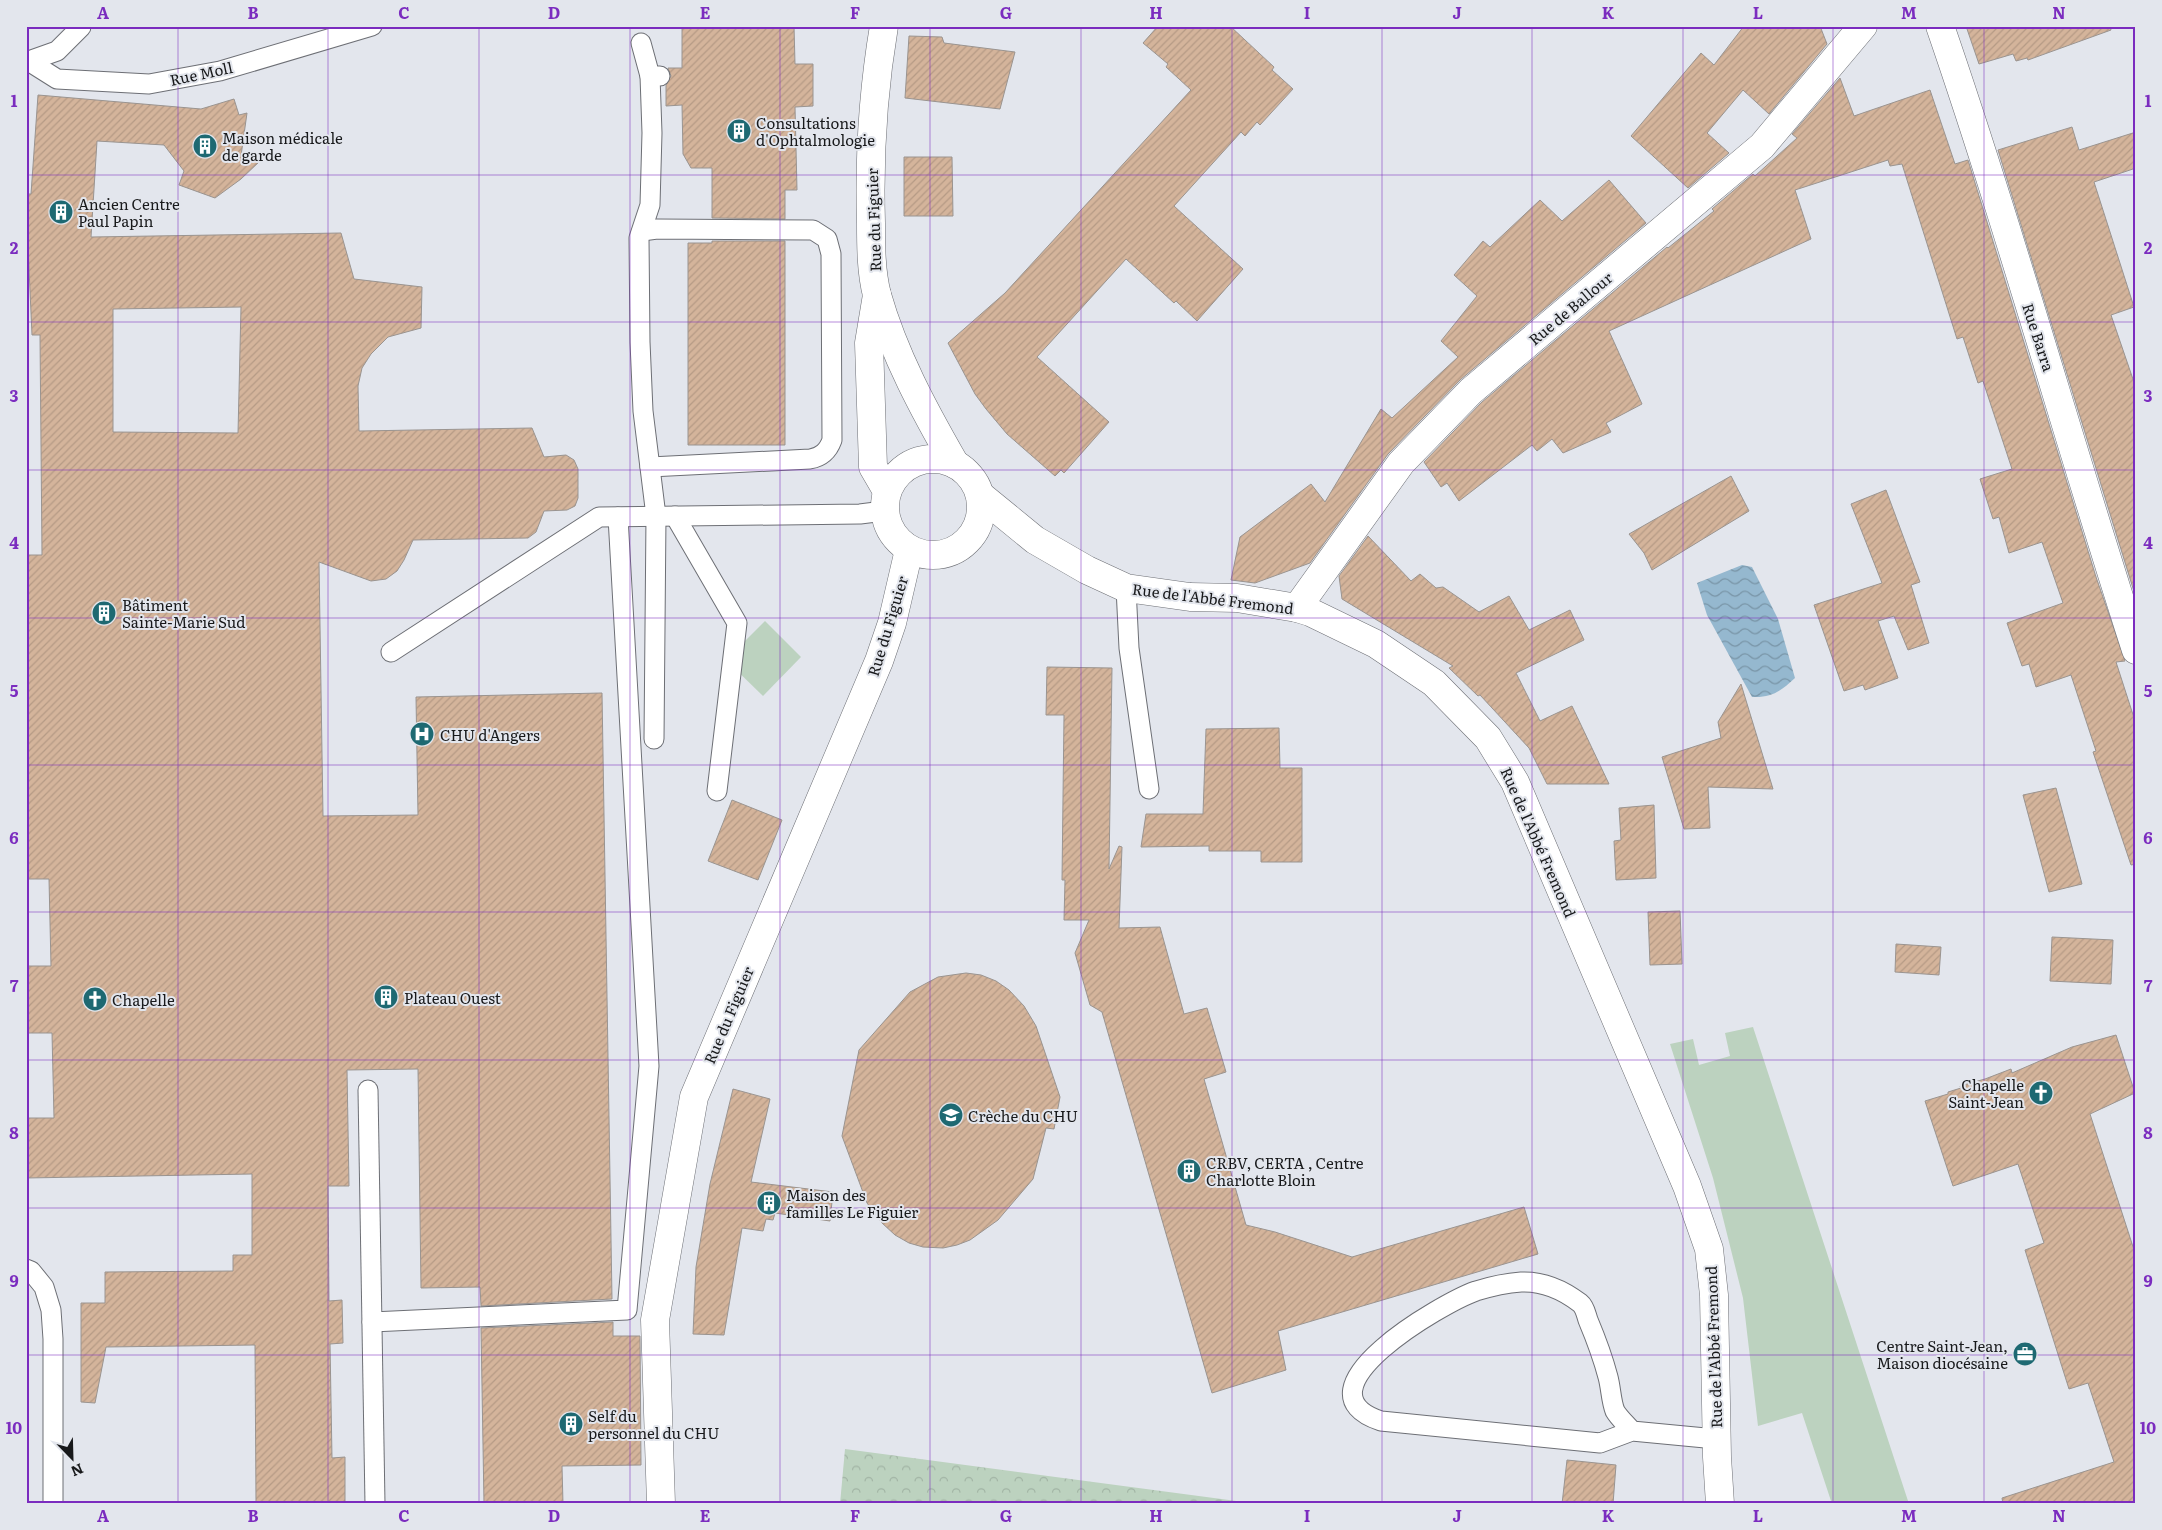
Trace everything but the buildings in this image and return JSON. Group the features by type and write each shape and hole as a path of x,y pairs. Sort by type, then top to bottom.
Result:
{"street":[{"name":"Rue du Figuier","path":"884,26 871,138 872,248 877,294 912,388 954,464"},
{"name":"Rue de Ballour","path":"1297,608 1401,463 1471,391 1762,146 1863,26"},
{"name":"Rue Barra","path":"1940,26 2049,366 2100,539 2136,650"},
{"name":"Rue du Figuier","path":"661,1504 655,1320 694,1097 879,661 892,622 909,550 897,540 888,527 886,501 874,467 869,343 877,294"},
{"name":"Rue du Figuier","path":"886,501 903,469 915,462 928,459 954,464 971,476 980,495"},
{"name":"Rue de l'Abbé Fremond","path":"980,495 1035,540 1087,570 1126,588 1190,597 1237,598 1310,612 1376,644 1434,683 1488,738 1515,782 1687,1186 1708,1249 1714,1295 1716,1439 1720,1504"},
{"path":"909,550 927,556 946,554 963,546 975,532 981,514 980,495"}],"lane":[{"name":"Rue Moll","path":"28,62 57,79 149,84 220,70 372,26"},
{"name":"Rue Moll","path":"28,62 57,52 81,27"},
{"path":"641,43 655,76 650,205 639,238 640,342 644,411 656,516 654,739"},
{"path":"642,231 657,229 813,230 827,240 831,254 832,440 825,453 818,458 810,459 650,467"},
{"path":"391,652 599,517 676,516 886,501"},
{"path":"676,516 736,623 717,791"},
{"path":"372,1322 627,1310 649,1066 618,517"},
{"path":"1126,588 1129,648 1150,790"},
{"path":"368,1090 375,1504"},
{"path":"26,1269 31,1271 44,1287 51,1310 54,1339 53,1504"},
{"path":"1632,1432 1615,1410 1600,1350 1582,1304 1553,1286 1520,1282 1475,1291 1436,1312 1384,1346 1360,1370 1352,1388 1352,1400 1359,1409 1369,1417 1381,1421 1600,1443 1632,1432 1716,1439"}],"green space":[{"path":"765,621 801,657 763,696 726,660"},
{"path":"1753,1027 1909,1504 1832,1504 1802,1413 1758,1426 1743,1298 1713,1178 1670,1044 1693,1039 1699,1065 1730,1056 1725,1033"},
{"path":"845,1449 1259,1504 840,1504"}],"water":[{"path":"1742,565 1752,567 1778,619 1795,678 1781,690 1771,695 1752,697 1707,615 1697,583"}],"place":[{"name":"Consultations d'Ophtalmologie","path":"739,131"},
{"name":"Maison médicale de garde","path":"205,146"},
{"name":"Ancien Centre Paul Papin","path":"61,212"},
{"name":"Bâtiment Sainte-Marie Sud","path":"104,613"},
{"name":"CHU d'Angers","path":"422,734"},
{"name":"Plateau Ouest","path":"386,997"},
{"name":"Chapelle","path":"95,999"},
{"name":"Chapelle Saint-Jean","path":"2041,1093"},
{"name":"Crèche du CHU","path":"951,1115"},
{"name":"CRBV, CERTA , Centre Charlotte Bloin","path":"1189,1171"},
{"name":"Maison des familles Le Figuier","path":"769,1203"},
{"name":"Centre Saint-Jean, Maison diocésaine","path":"2025,1354"},
{"name":"Self du personnel du CHU","path":"571,1424"}]}
